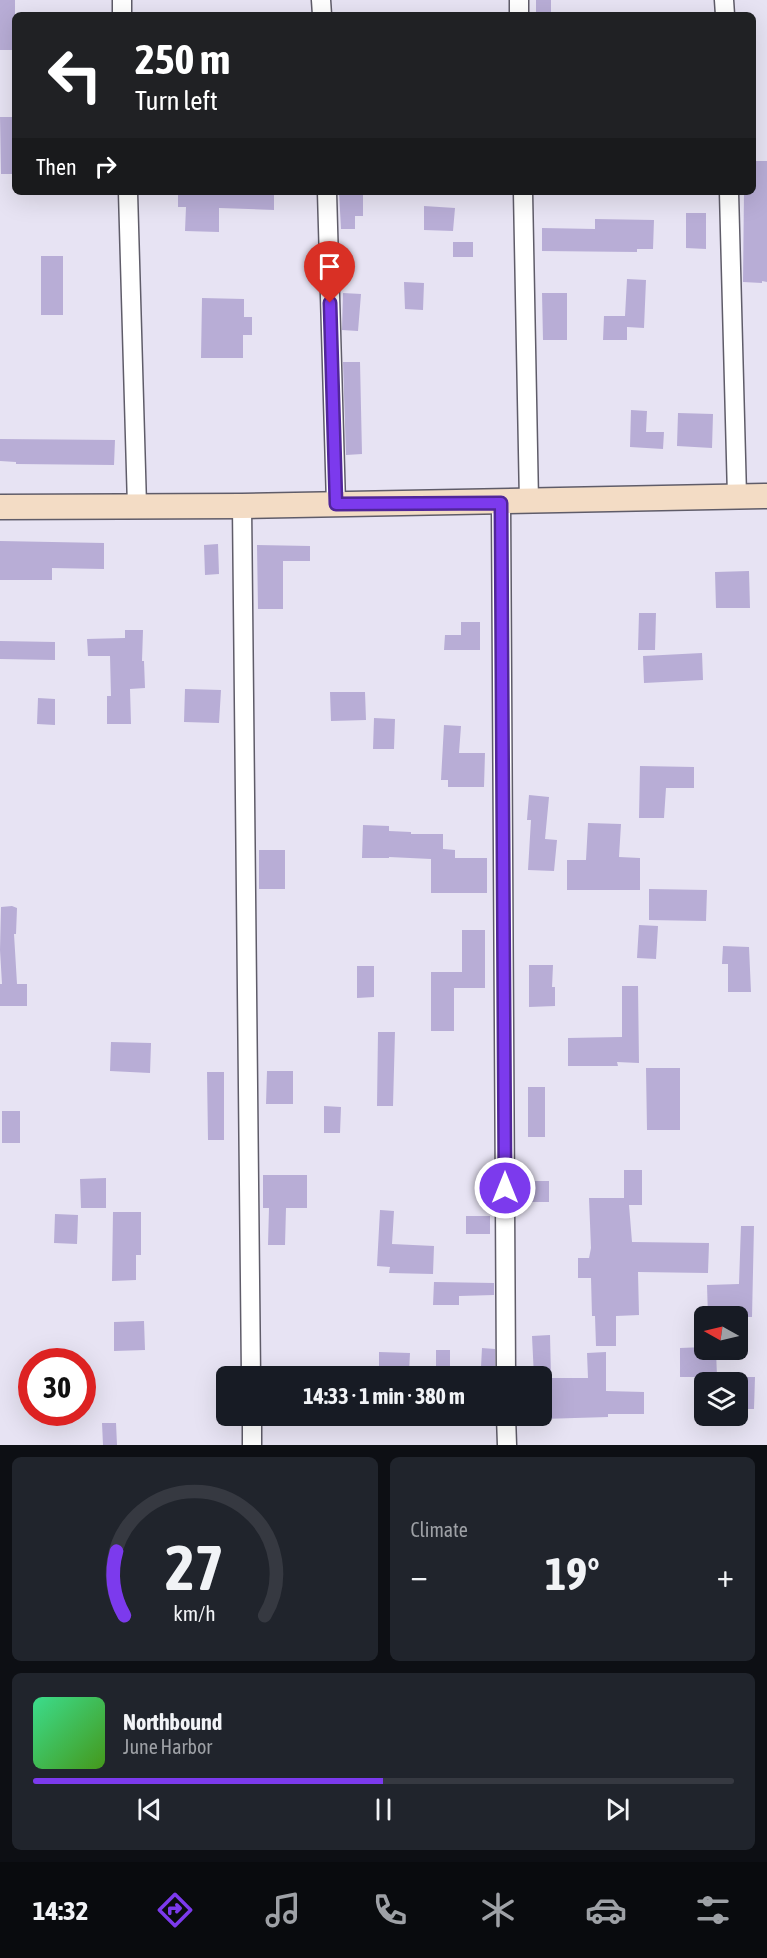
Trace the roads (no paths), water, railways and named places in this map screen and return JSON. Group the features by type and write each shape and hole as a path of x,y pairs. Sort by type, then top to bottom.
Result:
{"main road":[{"path":"0,507 501,503 767,496"}],"street":[{"path":"128,195 137,506"},
{"path":"327,195 336,504"},
{"path":"523,195 529,502"},
{"path":"729,195 737,496"},
{"path":"501,503 506,1366"},
{"path":"242,506 251,1366"},
{"path":"252,1426 252,1445"},
{"path":"506,1426 507,1445"}]}
